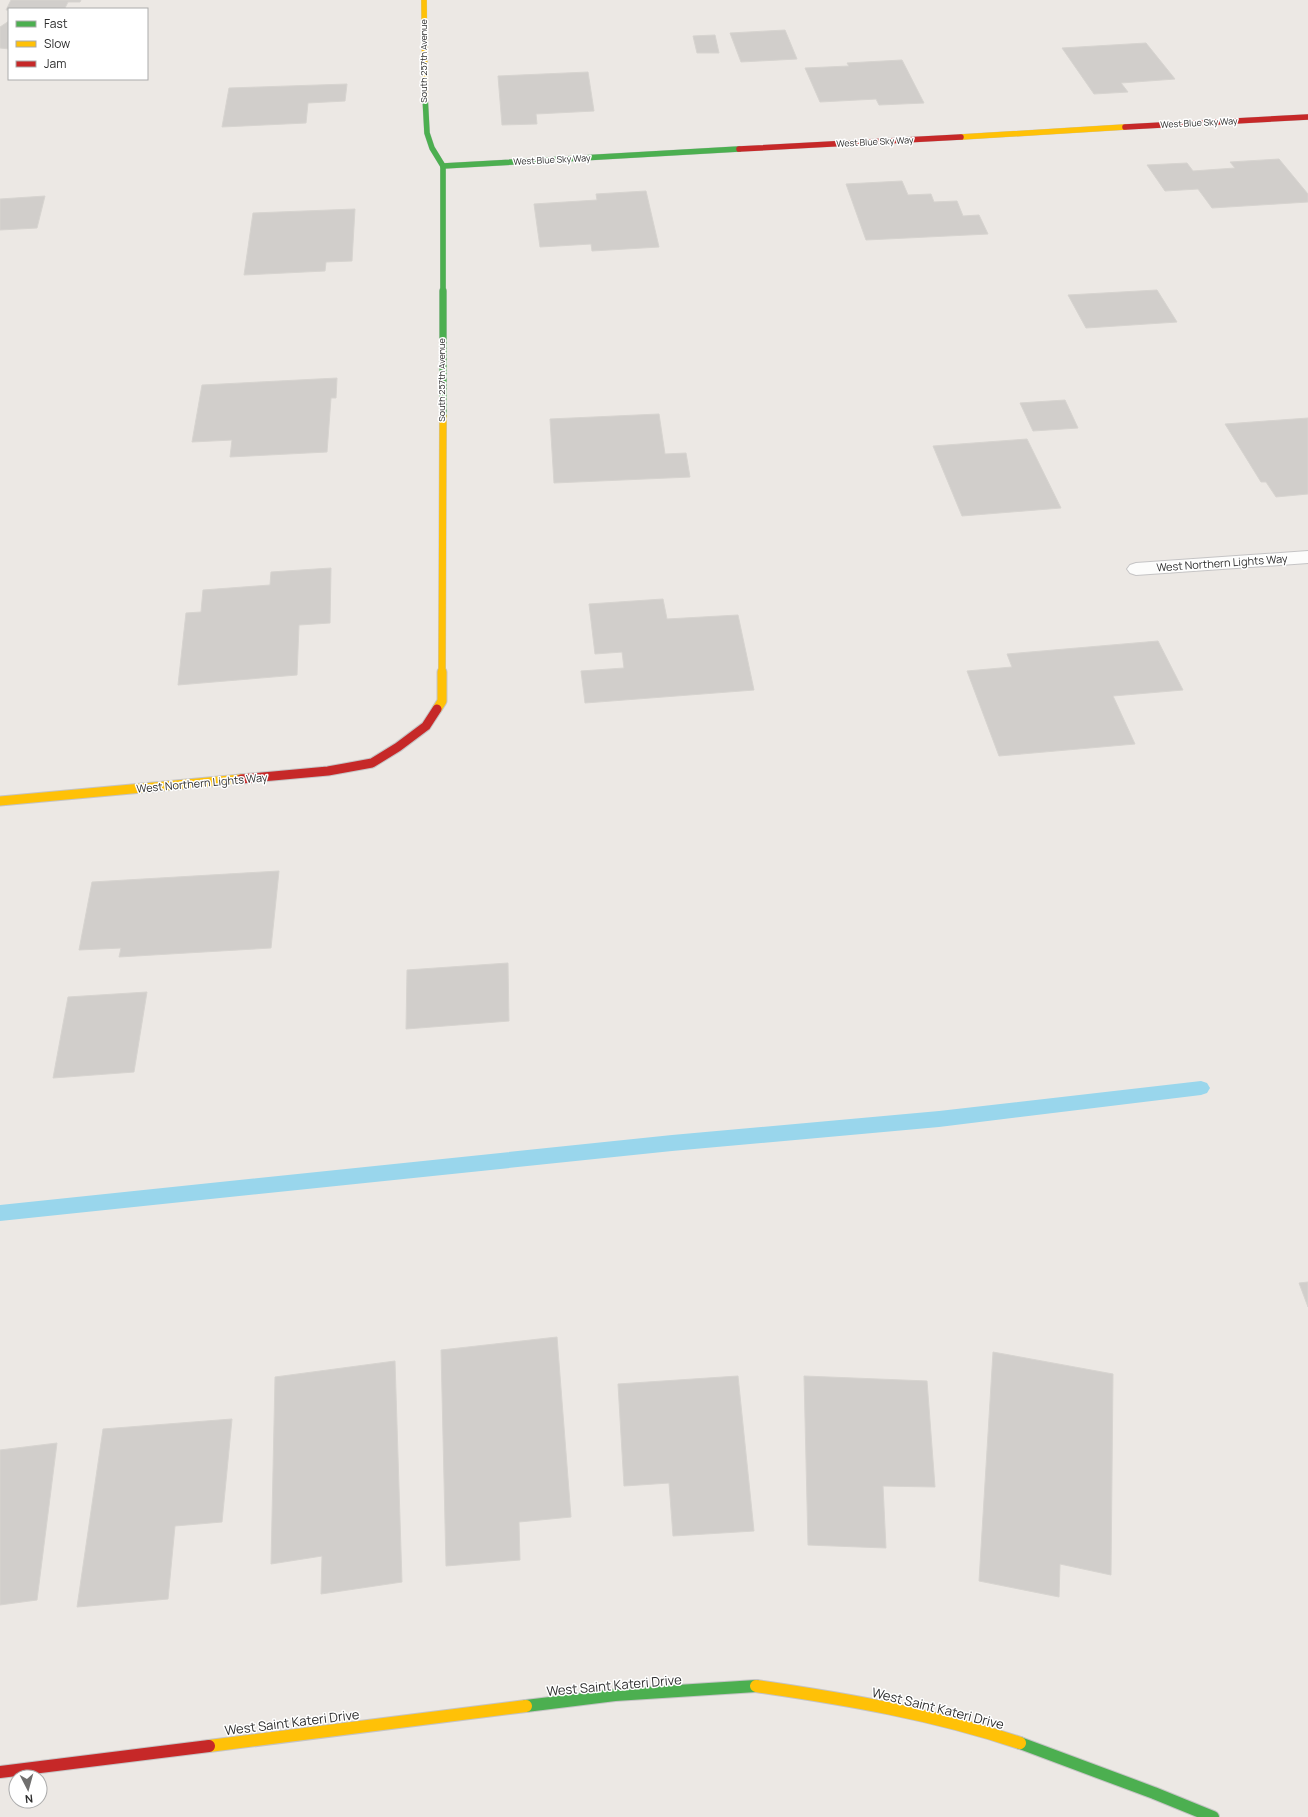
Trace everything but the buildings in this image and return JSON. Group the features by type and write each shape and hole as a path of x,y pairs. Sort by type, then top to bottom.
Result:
{"street":[{"name":"South 257th Avenue","path":"398,747 426,726 442,701 443,166 430,146 425,129 424,0"},
{"name":"West Blue Sky Way","path":"443,166 1308,117"},
{"name":"West Northern Lights Way","path":"1136,569 1308,557"},
{"name":"West Northern Lights Way","path":"0,801 328,771 372,763 398,747"},
{"name":"West Saint Kateri Drive","path":"0,1772 616,1695 756,1686 887,1707 992,1733 1154,1792 1213,1817"}],"waterway":[{"path":"0,1213 672,1143 939,1119 1201,1088"}],"traffic: fast":[{"path":"425,96 427,133 432,148 443,166 443,416"},
{"path":"443,166 739,149"},
{"path":"526,1706 615,1695 756,1686"},
{"path":"1020,1743 1154,1793 1213,1817"}],"traffic: slow":[{"path":"424,0 425,96"},
{"path":"961,137 1125,127"},
{"path":"437,709 442,701 443,416"},
{"path":"0,801 241,779"},
{"path":"756,1686 823,1696 923,1715 988,1732 1020,1743"},
{"path":"209,1746 526,1706"}],"traffic: jam":[{"path":"1125,127 1308,117"},
{"path":"739,149 961,137"},
{"path":"241,779 328,771 372,763 398,747 426,726 437,709"},
{"path":"0,1772 209,1746"}]}
